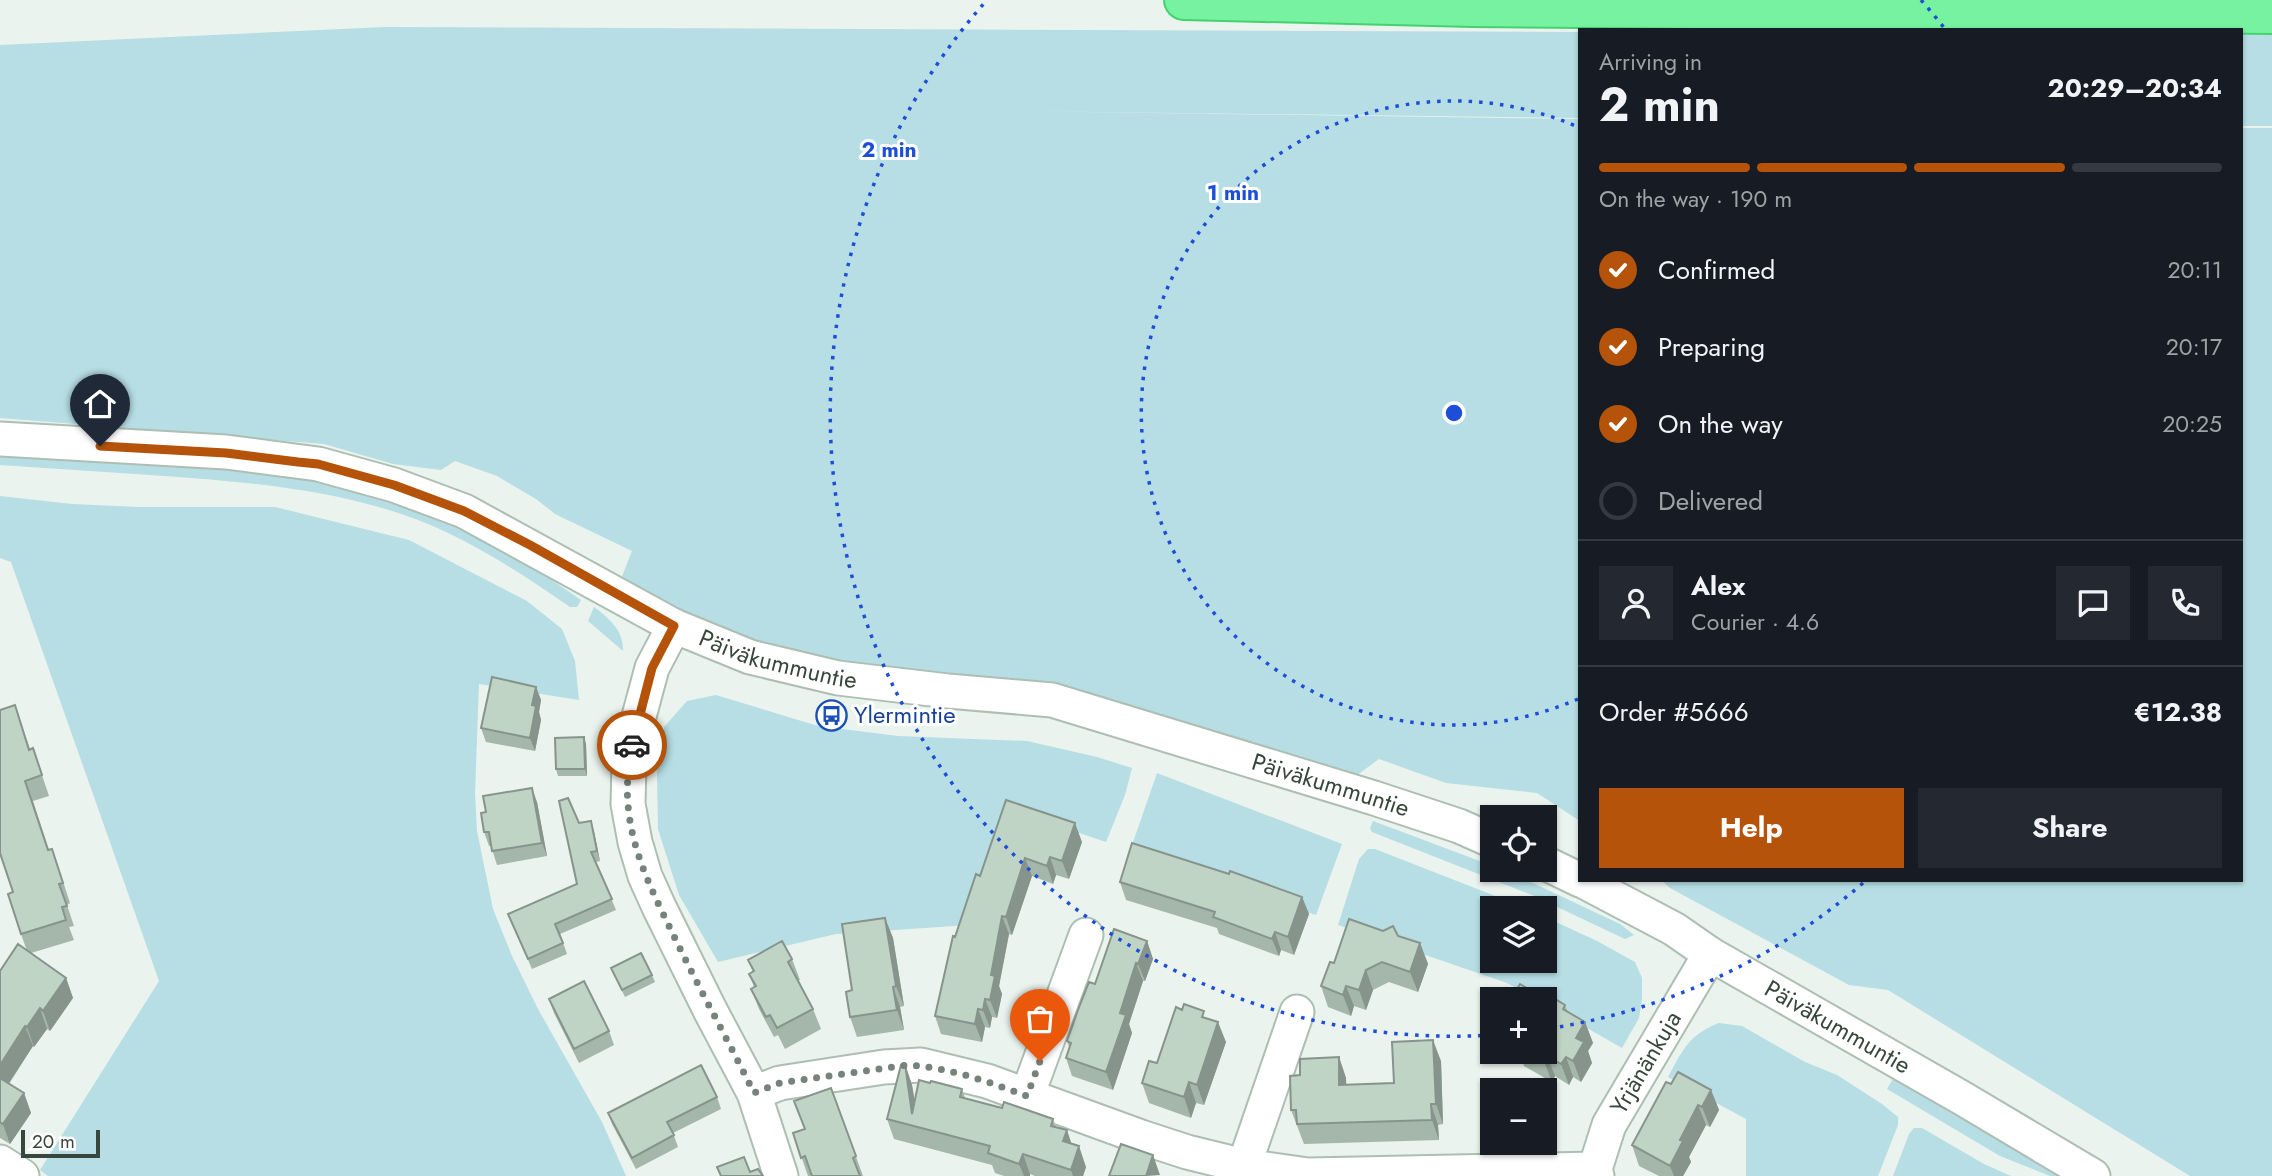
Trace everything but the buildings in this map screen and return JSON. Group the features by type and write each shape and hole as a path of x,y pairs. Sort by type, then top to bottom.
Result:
{"highway":[{"path":"1184,0 1473,7 2272,14"}],"street":[{"name":"Päiväkummuntie","path":"0,439 226,453 318,464 394,485 464,511 674,626 750,657 838,678 1052,701 1352,790 1480,835"},
{"path":"674,626 652,668 635,730 629,764 628,804 635,842 645,876 701,993 754,1093 781,1176"},
{"name":"Päiväkummuntie","path":"1557,869 1578,879"},
{"name":"Päiväkummuntie","path":"1584,882 1674,929 1710,954 2093,1176"},
{"path":"1027,1096 1086,935"},
{"name":"Yrjänänkuja","path":"1596,1173 1609,1125 1710,954"},
{"path":"1244,1166 1297,1012"},
{"path":"754,1093 780,1083 921,1065 987,1081 1152,1140 1244,1166 1308,1175 1596,1173"},
{"path":"0,1162 22,1176"}],"shaded area":[{"path":"385,27 1578,32 1578,118 943,110 1578,119 1578,820 1537,793 1446,783 1379,759 1341,787 1052,700 838,678 615,594 632,551 555,514 536,499 497,476 455,461 441,470 393,464 324,444 0,418 0,45"},
{"path":"2243,35 2272,35 2272,126 2243,126"},
{"path":"2243,128 2272,128 2272,1176 2190,1176 1888,990 1849,985 1663,882 2243,882"},
{"path":"0,452 253,472 363,490 416,507 465,529 581,600 577,607 570,607 511,568 450,534 407,516 348,499 288,488 226,481 0,465"},
{"path":"0,496 72,504 140,507 275,507 409,540 527,601 562,629 575,661 579,700 479,684 475,794 477,831 493,909 512,956 538,1009 602,1122 626,1176 48,1176 40,1170 159,981 11,562 0,558"},
{"path":"594,607 610,620 618,631 623,651 588,621"},
{"path":"716,695 818,726 898,736 1027,741 1132,768 1125,795 1106,842 1009,809 969,925 836,934 718,962 679,895 658,829 657,773 664,727 687,701"},
{"path":"1157,773 1342,844 1316,915 1130,851"},
{"path":"1373,821 1480,861 1480,875 1372,832 1370,828"},
{"path":"1368,849 1375,849 1495,896 1480,896 1480,973 1557,973 1557,923 1635,962 1642,978 1642,999 1639,1018 1622,1048 1557,1011 1557,987 1514,987 1338,925 1359,859"},
{"path":"1499,882 1531,882 1620,924 1634,935 1625,939 1557,907 1557,896 1532,895"},
{"path":"1719,1023 1742,1026 1805,1062 1837,1075 1898,1117 1898,1125 1878,1176 1746,1176 1746,1119 1668,1077 1693,1038"},
{"path":"1894,1077 2069,1176 2050,1176 2000,1156 1887,1089"},
{"path":"1914,1128 1922,1128 1984,1164 2011,1176 1893,1176 1909,1134"}],"way so far":[{"path":"632,745 628,804 645,876 754,1093 780,1083 884,1067 921,1065 987,1081 1027,1096 1040,1061"}],"place":[{"name":"Ylermintie","path":"831,715"}],"route":[{"path":"100,446 226,453 318,464 394,485 464,511 530,545 674,626 652,668 632,745"}]}
